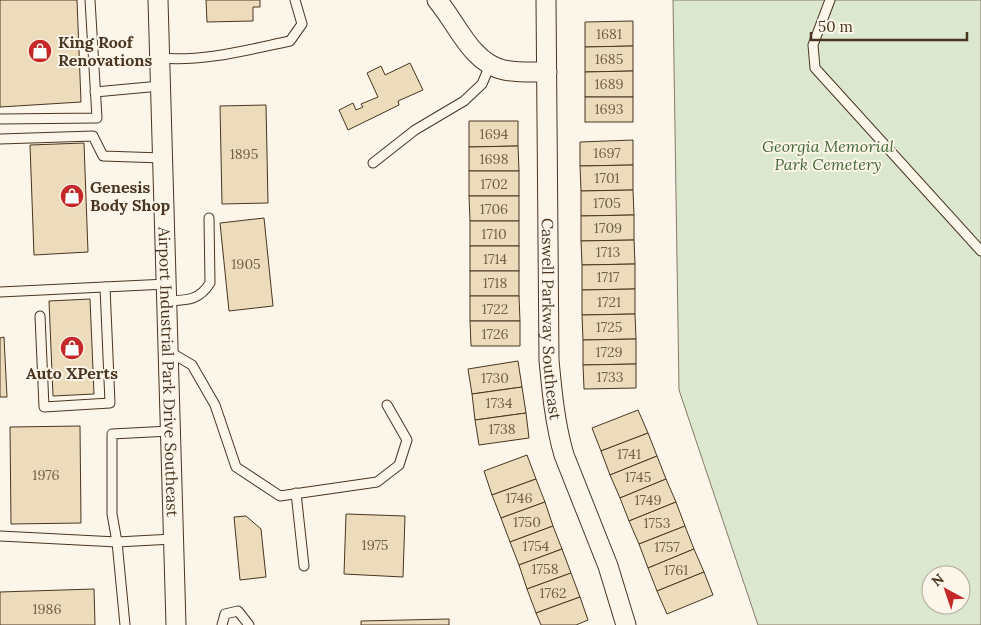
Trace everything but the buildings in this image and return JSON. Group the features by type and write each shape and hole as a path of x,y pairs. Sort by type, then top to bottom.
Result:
{"street":[{"name":"Airport Industrial Park Drive Southeast","path":"158,0 176,625"},
{"path":"437,0 471,47 490,65 502,70 516,72 547,72"},
{"name":"Caswell Parkway Southeast","path":"546,0 549,360 552,391 559,438 564,455 608,566 626,625"}],"lane":[{"path":"0,119 97,118 90,0"},
{"path":"159,58 178,60 224,55 290,41 302,24 295,0"},
{"path":"830,0 813,45 815,68 981,251"},
{"path":"373,163 415,130 464,101 482,84 490,65"},
{"path":"95,92 160,86"},
{"path":"0,139 93,136 103,156 162,158"},
{"path":"0,292 105,287 167,292 192,299 205,292 210,283 209,218"},
{"path":"40,316 44,407 110,403 105,287"},
{"path":"168,351 192,365 215,405 236,467 280,496 377,482 399,466 407,440 387,405"},
{"path":"125,625 117,542 112,514 112,434 170,431"},
{"path":"296,493 304,566"},
{"path":"0,536 117,542 173,539"},
{"path":"222,625 225,614 238,611 249,625"}],"green space":[{"name":"Georgia Memorial Park Cemetery","path":"673,0 981,0 981,625 758,625 679,390"}],"place":[{"name":"King Roof Renovations","path":"40,51"},
{"name":"Genesis Body Shop","path":"72,196"},
{"name":"Auto XPerts","path":"72,348"}]}
